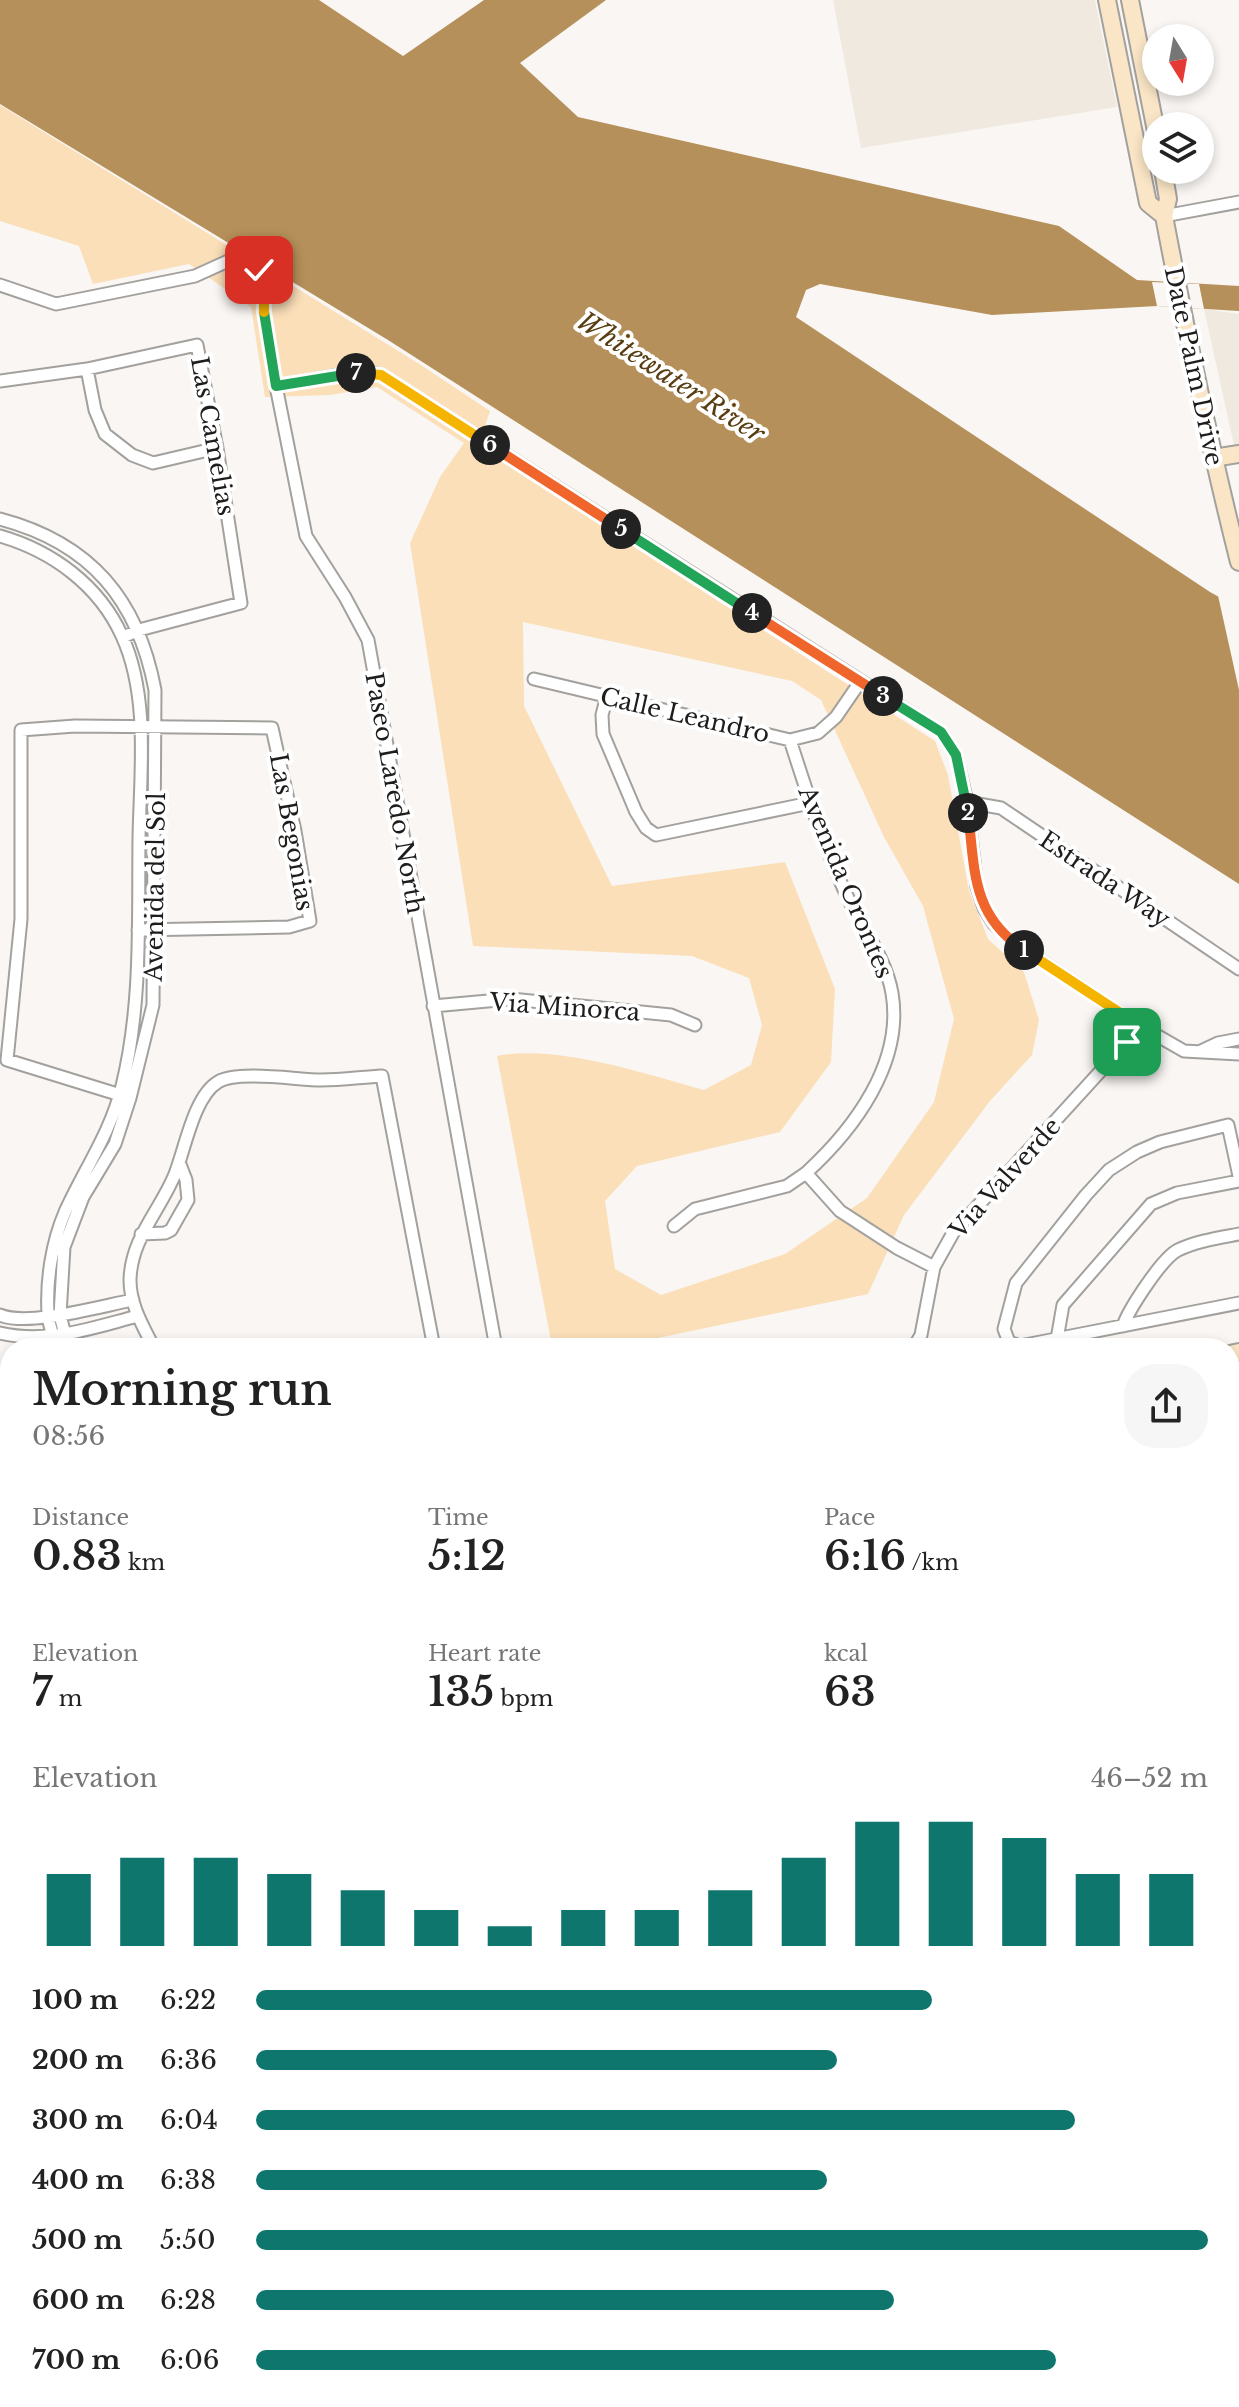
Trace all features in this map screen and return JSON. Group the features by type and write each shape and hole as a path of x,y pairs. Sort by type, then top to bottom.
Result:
{"main road":[{"name":"Date Palm Drive","path":"1107,0 1148,203 1164,216"},
{"path":"1130,0 1152,112"},
{"name":"Date Palm Drive","path":"1165,184 1168,199 1164,216 1213,458 1239,562"},
{"path":"1213,458 1239,454"}],"street":[{"path":"1164,216 1239,202"},
{"name":"Paseo Laredo North","path":"0,285 56,304 195,276 228,261 247,260 259,270 264,281 264,312 276,386 306,536 368,640 494,1338"},
{"name":"Las Camelias","path":"0,381 87,369 197,345 241,603 123,637"},
{"path":"87,369 95,410 105,434 132,455 153,463 217,448"},
{"path":"276,386 363,371 381,375 941,732 956,755 967,802 977,887 984,908 994,924 1013,942 1137,1024 1184,1051 1239,1054"},
{"name":"Avenida del Sol","path":"0,519 51,537 78,555 104,579 122,600 139,630 155,690 153,1005 125,1096 58,1230 50,1272 59,1338"},
{"name":"Avenida del Sol","path":"0,536 45,553 67,568 109,612 123,637 134,669 140,728 138,930 136,1006 125,1096"},
{"name":"Calle Leandro","path":"534,679 790,740 818,733 836,717 860,682"},
{"path":"607,696 602,715 603,734 636,812 646,828 656,835 810,803"},
{"name":"Las Begonias","path":"125,1096 7,1060 21,919 21,730 75,726 272,728 295,831 310,921 289,927 138,930"},
{"name":"Avenida Orontes","path":"674,1226 695,1209 787,1186 806,1173 829,1152 876,1087 889,1055 892,994 886,973 847,896 810,803 790,740"},
{"name":"Estrada Way","path":"967,802 1001,808 1239,969"},
{"name":"Via Minorca","path":"433,1006 511,999 671,1015 695,1025"},
{"name":"Via Valverde","path":"919,1338 934,1267 953,1233 1127,1042 1137,1024"},
{"path":"1200,1052 1218,1043 1239,1039"},
{"path":"149,1338 133,1300 130,1283 132,1257 141,1234 174,1177 204,1097 219,1081 239,1077 322,1080 382,1076 432,1338"},
{"path":"1007,1338 1004,1329 1016,1283 1109,1170 1160,1142 1228,1125 1239,1178 1177,1193 1151,1204 1063,1305 1057,1338"},
{"path":"141,1234 171,1230 188,1200 186,1180 179,1162"},
{"path":"806,1173 840,1211 897,1248 934,1267"},
{"path":"1123,1326 1130,1308 1174,1252 1197,1243 1239,1234"},
{"path":"0,1315 25,1319 133,1300"},
{"path":"1062,1338 1239,1303"},
{"path":"66,1338 138,1316"},
{"path":"0,1333 22,1338"}],"shaded area":[{"path":"833,0 1095,0 1117,107 861,148"},
{"path":"0,105 421,365 490,411 478,446 935,741 948,775 969,891 988,939 1024,972 1039,1020 1032,1055 990,1101 904,1215 868,1294 658,1338 550,1338 497,1056 520,1053 573,1057 704,1090 751,1065 762,1025 749,978 692,956 473,946 410,543 440,477 464,443 377,387 330,395 265,397 251,307 189,264 93,284 79,246 0,221","holes":["523,622 792,681 821,700 884,837 923,906 954,1019 934,1102 867,1198 785,1254 661,1295 615,1269 605,1201 637,1166 780,1132 831,1062 835,989 785,862 612,886 524,706"]},
{"path":"1204,309 1239,314 1239,468"}],"water":[{"name":"Whitewater River","path":"0,0 319,0 403,56 484,0 606,0 520,63 578,117 1059,226 1137,280 1239,286 1239,311 1157,306 992,315 820,284 806,290 796,317 1210,592 1239,608 1239,884 388,340 0,104"}],"pier":[{"path":"1152,282 1199,284 1204,309 1157,306"},
{"path":"1217,591 1239,603 1239,690"}],"route":[{"path":"259,270 264,281 264,312 276,386 363,371 381,375 941,732 956,755 963,783 977,887 984,908 994,924 1013,942 1137,1024 1127,1042"}]}
